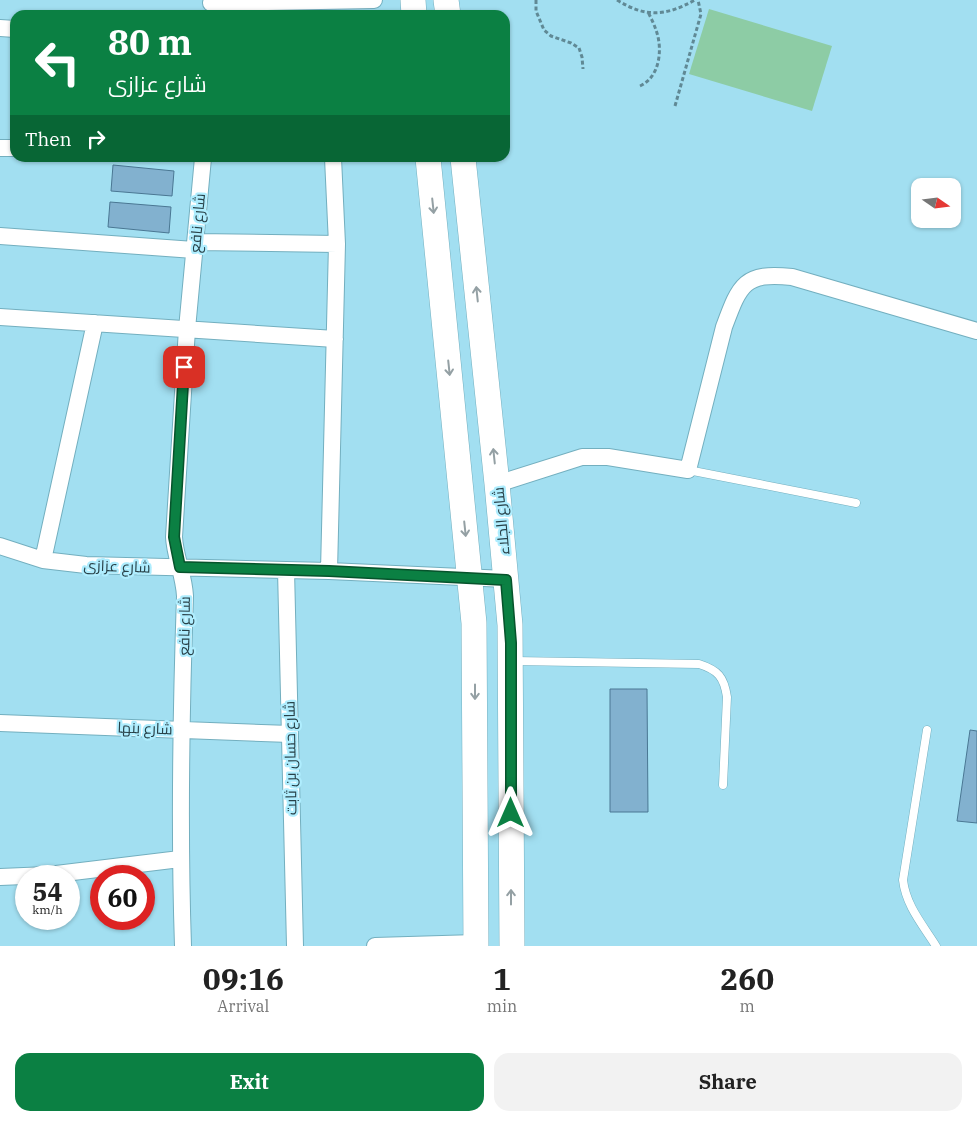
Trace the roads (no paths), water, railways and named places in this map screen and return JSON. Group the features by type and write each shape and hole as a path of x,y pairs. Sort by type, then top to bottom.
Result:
{"main road":[{"path":"428,162 474,623 476,944"},
{"name":"شارع الجلاء","path":"463,162 510,625 512,946"}],"street":[{"path":"211,6 305,1 374,0"},
{"name":"شارع نافع","path":"183,946 180,859 185,586 174,537 187,329 202,162"},
{"path":"329,571 337,244 333,162"},
{"path":"0,236 194,246 337,244"},
{"path":"497,484 582,457 608,457 688,470 724,327 738,293 747,282 758,276 792,277 977,331"},
{"path":"0,317 335,339"},
{"path":"43,560 95,323"},
{"name":"شارع عزازى","path":"0,546 43,560 86,565 329,571 506,580"},
{"name":"شارع حسان بن ثابت","path":"286,570 295,946"},
{"name":"شارع بنها","path":"0,723 290,734"},
{"path":"0,877 57,874 180,859"},
{"path":"375,946 476,944"}],"lane":[{"path":"688,470 856,503"},
{"path":"511,660 699,664 710,668 720,675 725,685 727,697 723,784"},
{"path":"927,730 904,880 905,890 912,909 936,946"}]}
